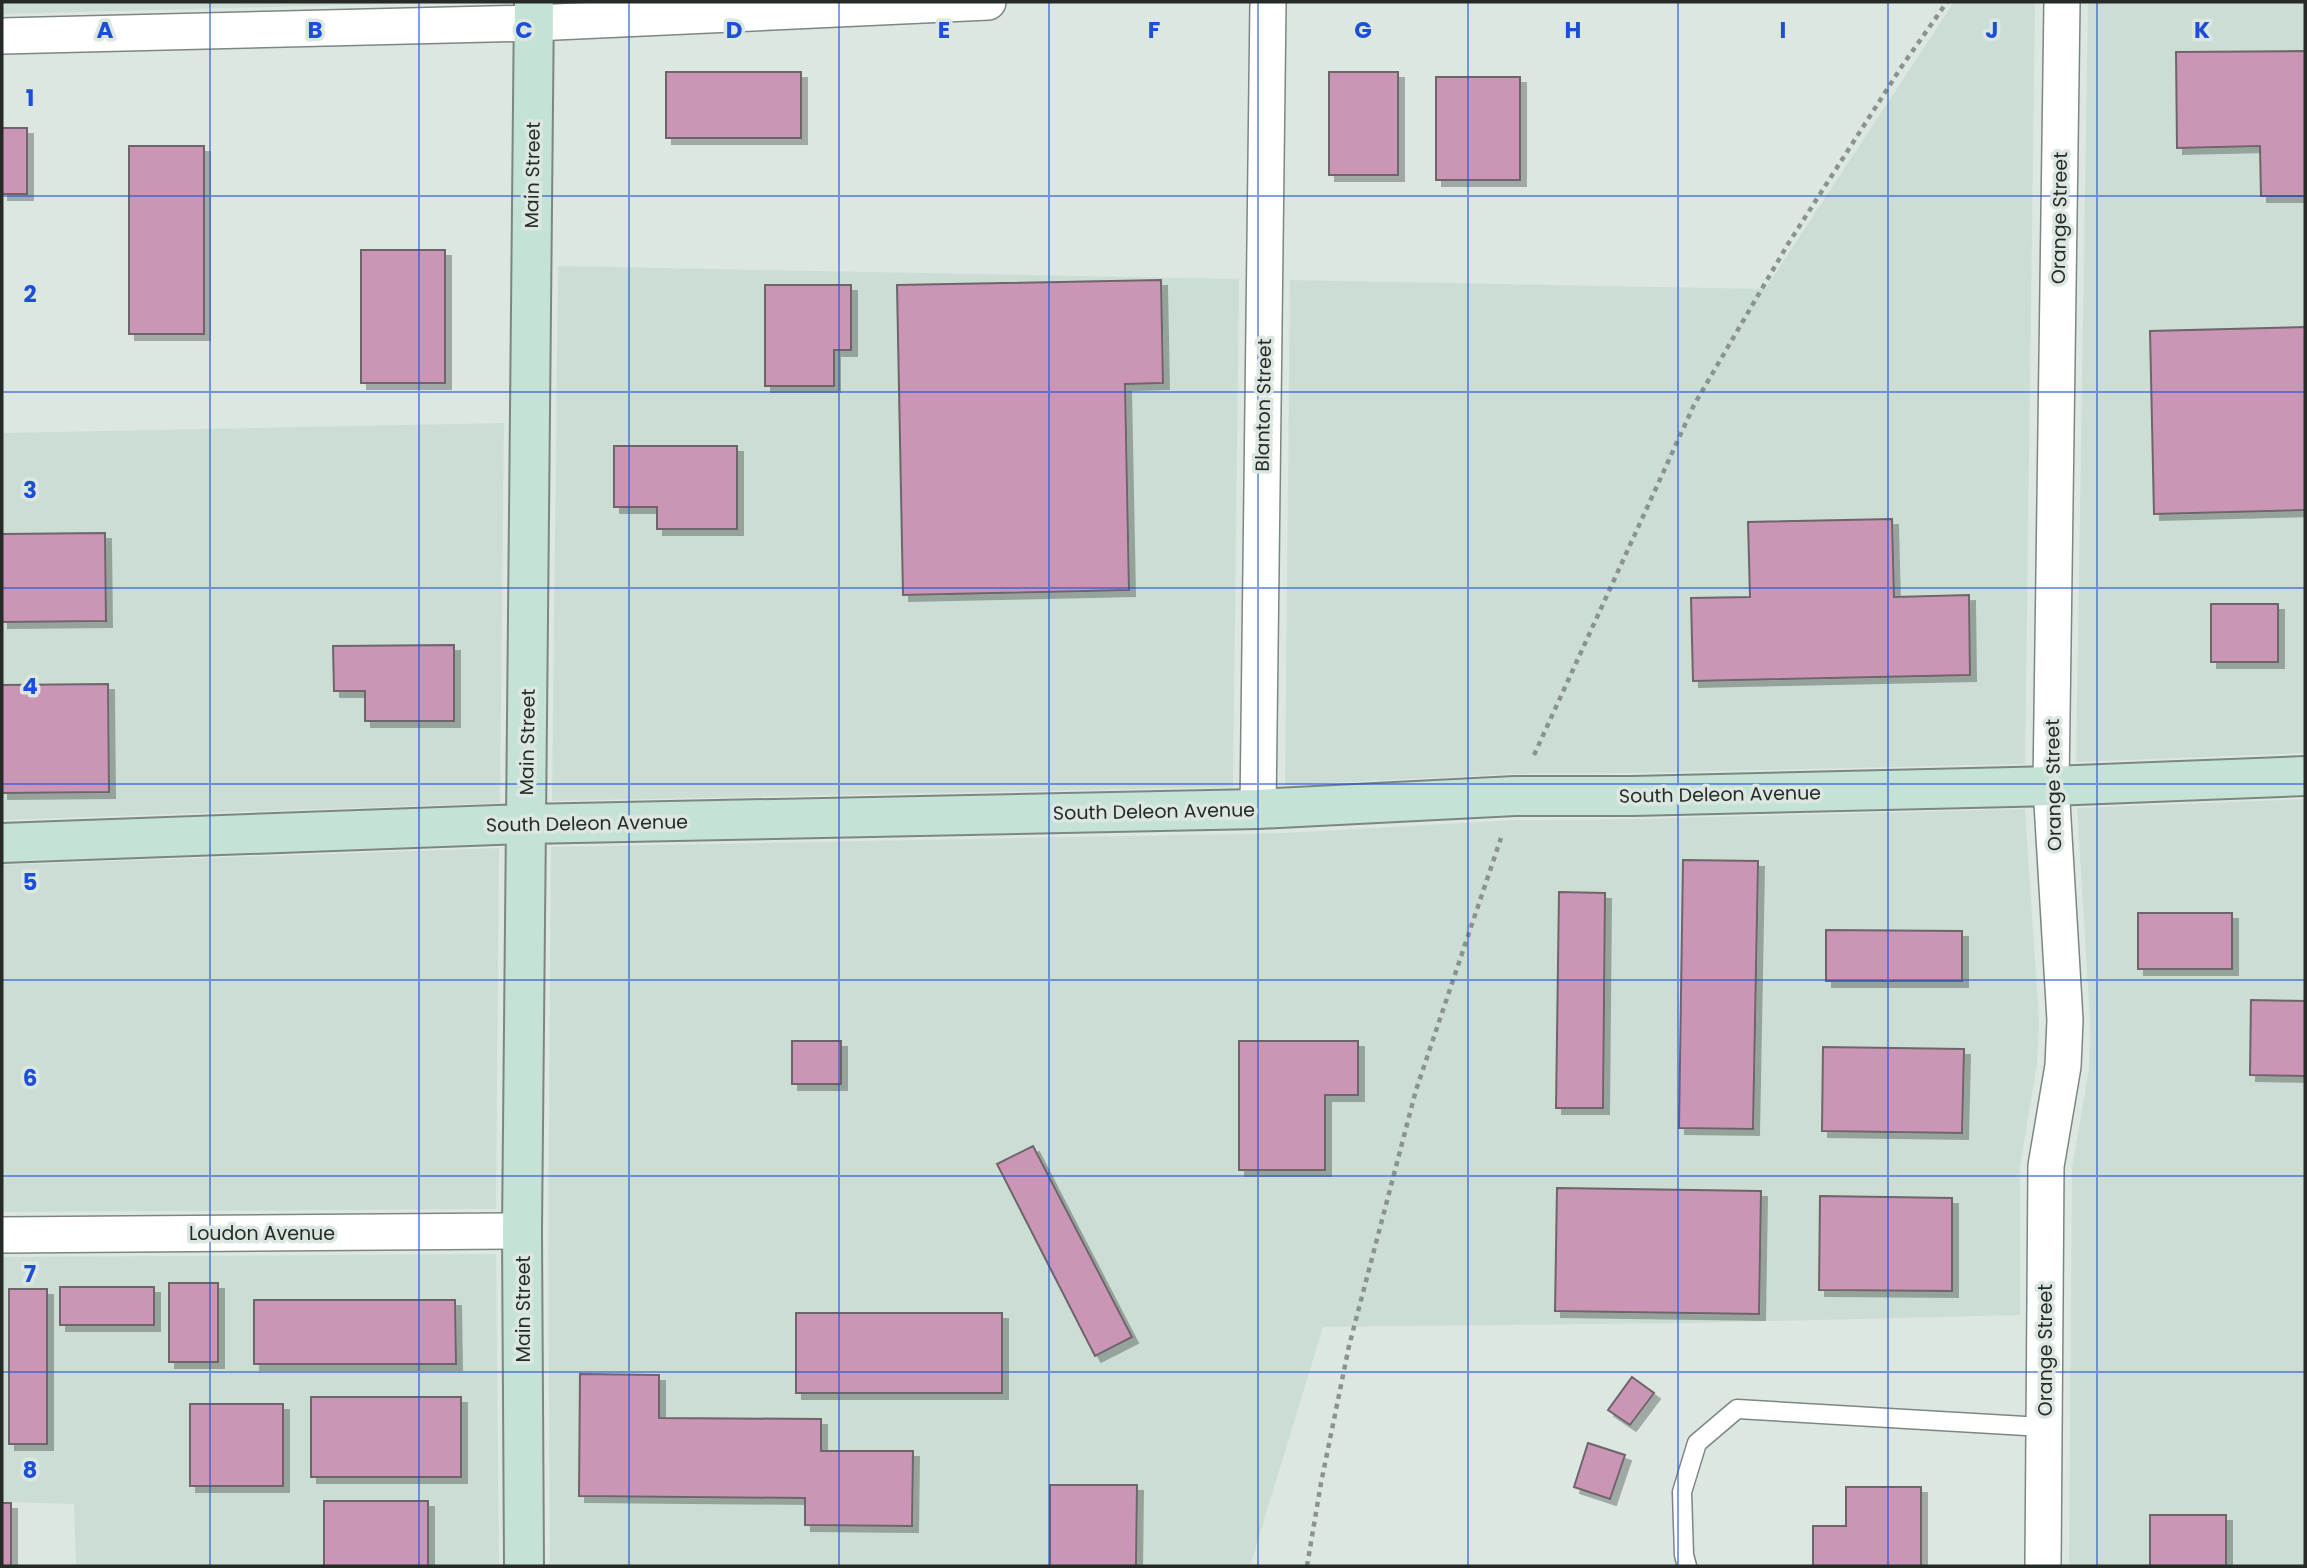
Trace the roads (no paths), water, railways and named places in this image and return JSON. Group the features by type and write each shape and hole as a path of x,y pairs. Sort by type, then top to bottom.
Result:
{"street":[{"path":"2,36 534,12 988,2"},
{"name":"Blanton Street","path":"1258,809 1268,2"},
{"name":"Orange Street","path":"2043,1566 2046,1166 2063,1066 2064,1020 2050,786 2062,2"},
{"name":"Main Street","path":"524,1566 522,1231 534,12"},
{"name":"South Deleon Avenue","path":"2,843 526,824 1258,809 1515,796 1633,796 2050,786 2305,776"},
{"name":"Loudon Avenue","path":"2,1235 522,1231"}],"lane":[{"path":"1687,1566 1684,1555 1682,1492 1697,1443 1737,1409 2044,1427"}]}
